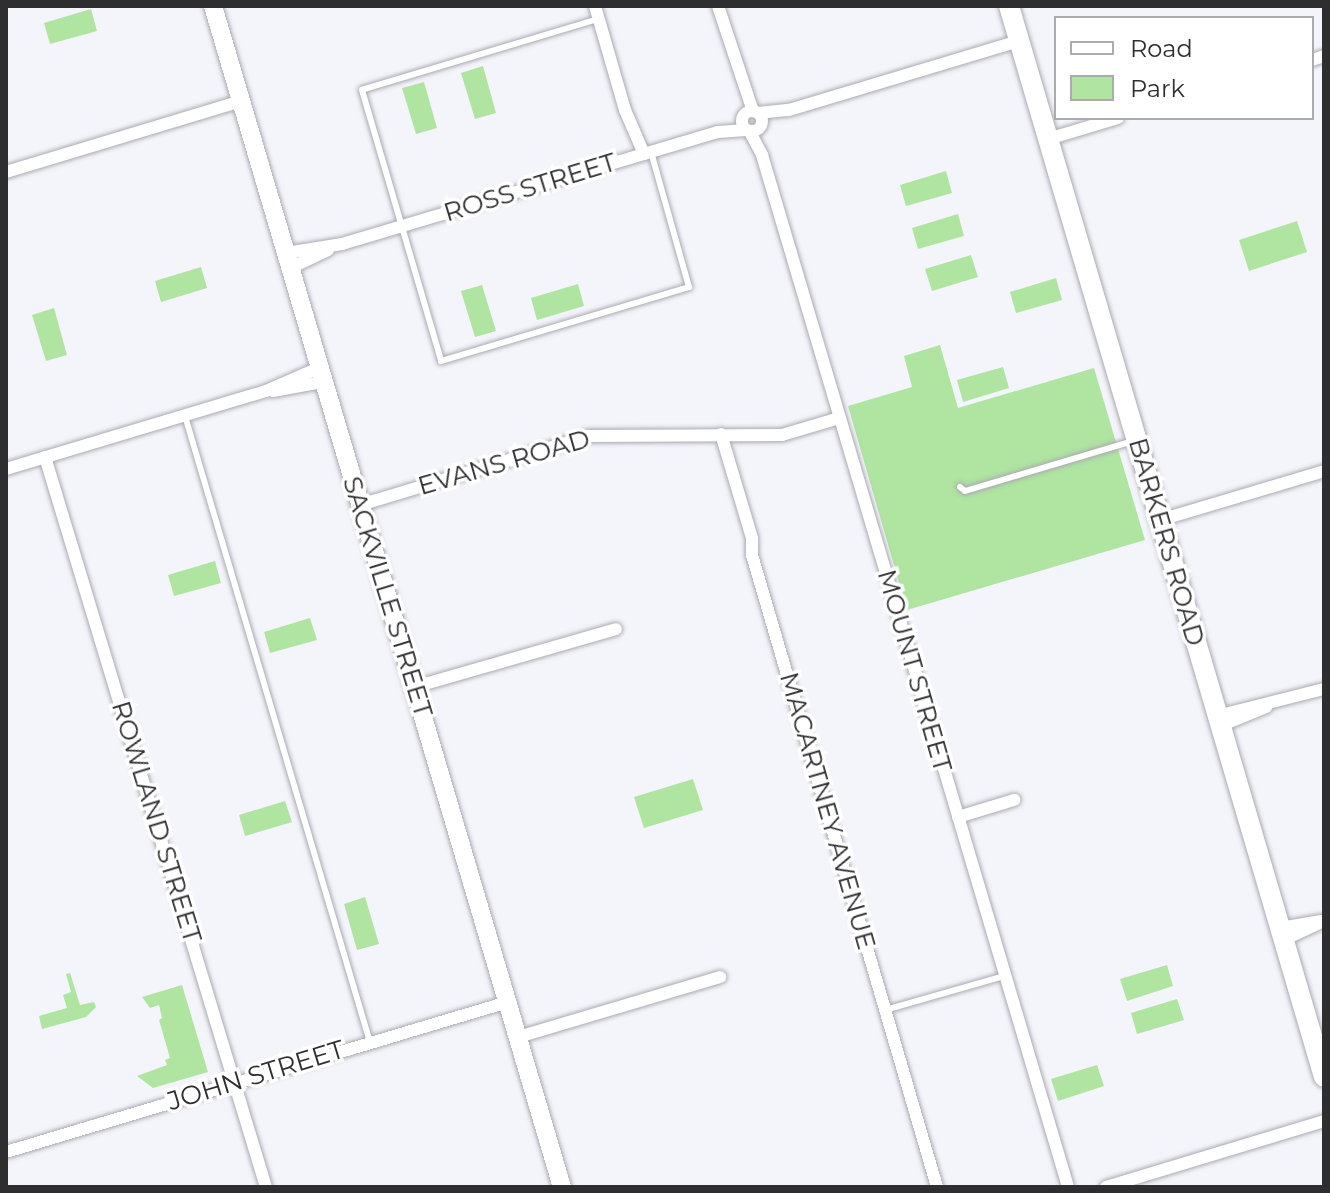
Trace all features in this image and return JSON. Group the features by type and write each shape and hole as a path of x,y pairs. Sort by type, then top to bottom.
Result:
{"main road":[{"name":"BARKERS ROAD","path":"1009,6 1324,1077"}],"street":[{"name":"MOUNT STREET","path":"718,6 1068,1187"},
{"name":"SACKVILLE STREET","path":"216,7 321,375 562,1187"},
{"path":"596,12 625,110 647,153"},
{"name":"ROSS STREET","path":"288,261 1019,41"},
{"path":"6,172 241,101"},
{"path":"1048,139 1111,120"},
{"path":"6,469 321,375"},
{"name":"EVANS ROAD","path":"360,505 588,436 782,435 839,418"},
{"name":"MACARTNEY AVENUE","path":"721,434 752,538 752,555 937,1187"},
{"name":"ROWLAND STREET","path":"45,457 266,1187"},
{"path":"1160,520 1324,471"},
{"path":"414,687 616,629"},
{"path":"1219,721 1251,716 1269,705 1324,689"},
{"path":"958,817 1014,800"},
{"path":"1282,934 1324,921"},
{"path":"518,1037 720,977"},
{"name":"JOHN STREET","path":"6,1152 508,1002"},
{"path":"1106,1187 1324,1121"}],"lane":[{"path":"596,12 362,90 441,361 689,287 647,153"},
{"path":"185,416 370,1042"},
{"path":"960,487 965,491 1137,440"},
{"path":"885,1010 1004,976"}],"green space":[{"path":"91,9 97,31 50,44 44,23"},
{"path":"483,66 496,113 475,119 461,73"},
{"path":"424,82 437,128 416,134 402,88"},
{"path":"946,171 952,193 906,206 900,185"},
{"path":"958,214 964,236 918,249 912,228"},
{"path":"1297,221 1307,252 1249,271 1239,240"},
{"path":"971,255 978,277 932,291 925,269"},
{"path":"201,267 207,288 161,302 155,281"},
{"path":"1056,278 1062,300 1016,313 1010,292"},
{"path":"578,284 584,306 537,320 531,298"},
{"path":"482,285 496,331 475,337 461,291"},
{"path":"54,308 67,355 46,361 32,315"},
{"path":"940,345 958,408 1094,368 1145,540 907,610 848,406 912,387 904,356"},
{"path":"1003,367 1009,388 963,402 957,380"},
{"path":"215,561 221,583 174,596 168,575"},
{"path":"310,618 317,640 270,653 264,632"},
{"path":"693,779 703,810 644,828 634,797"},
{"path":"285,801 292,822 245,836 239,815"},
{"path":"365,897 379,944 357,950 344,904"},
{"path":"1167,965 1173,986 1127,1001 1120,979"},
{"path":"70,973 80,1005 94,1002 96,1007 86,1017 42,1029 39,1016 67,1008 63,995 71,992 66,974"},
{"path":"182,985 208,1072 153,1088 137,1076 167,1065 165,1060 170,1058 159,1020 162,1018 159,1005 150,1008 142,997"},
{"path":"1177,999 1184,1020 1137,1034 1131,1013"},
{"path":"1097,1065 1104,1086 1058,1101 1051,1079"}]}
